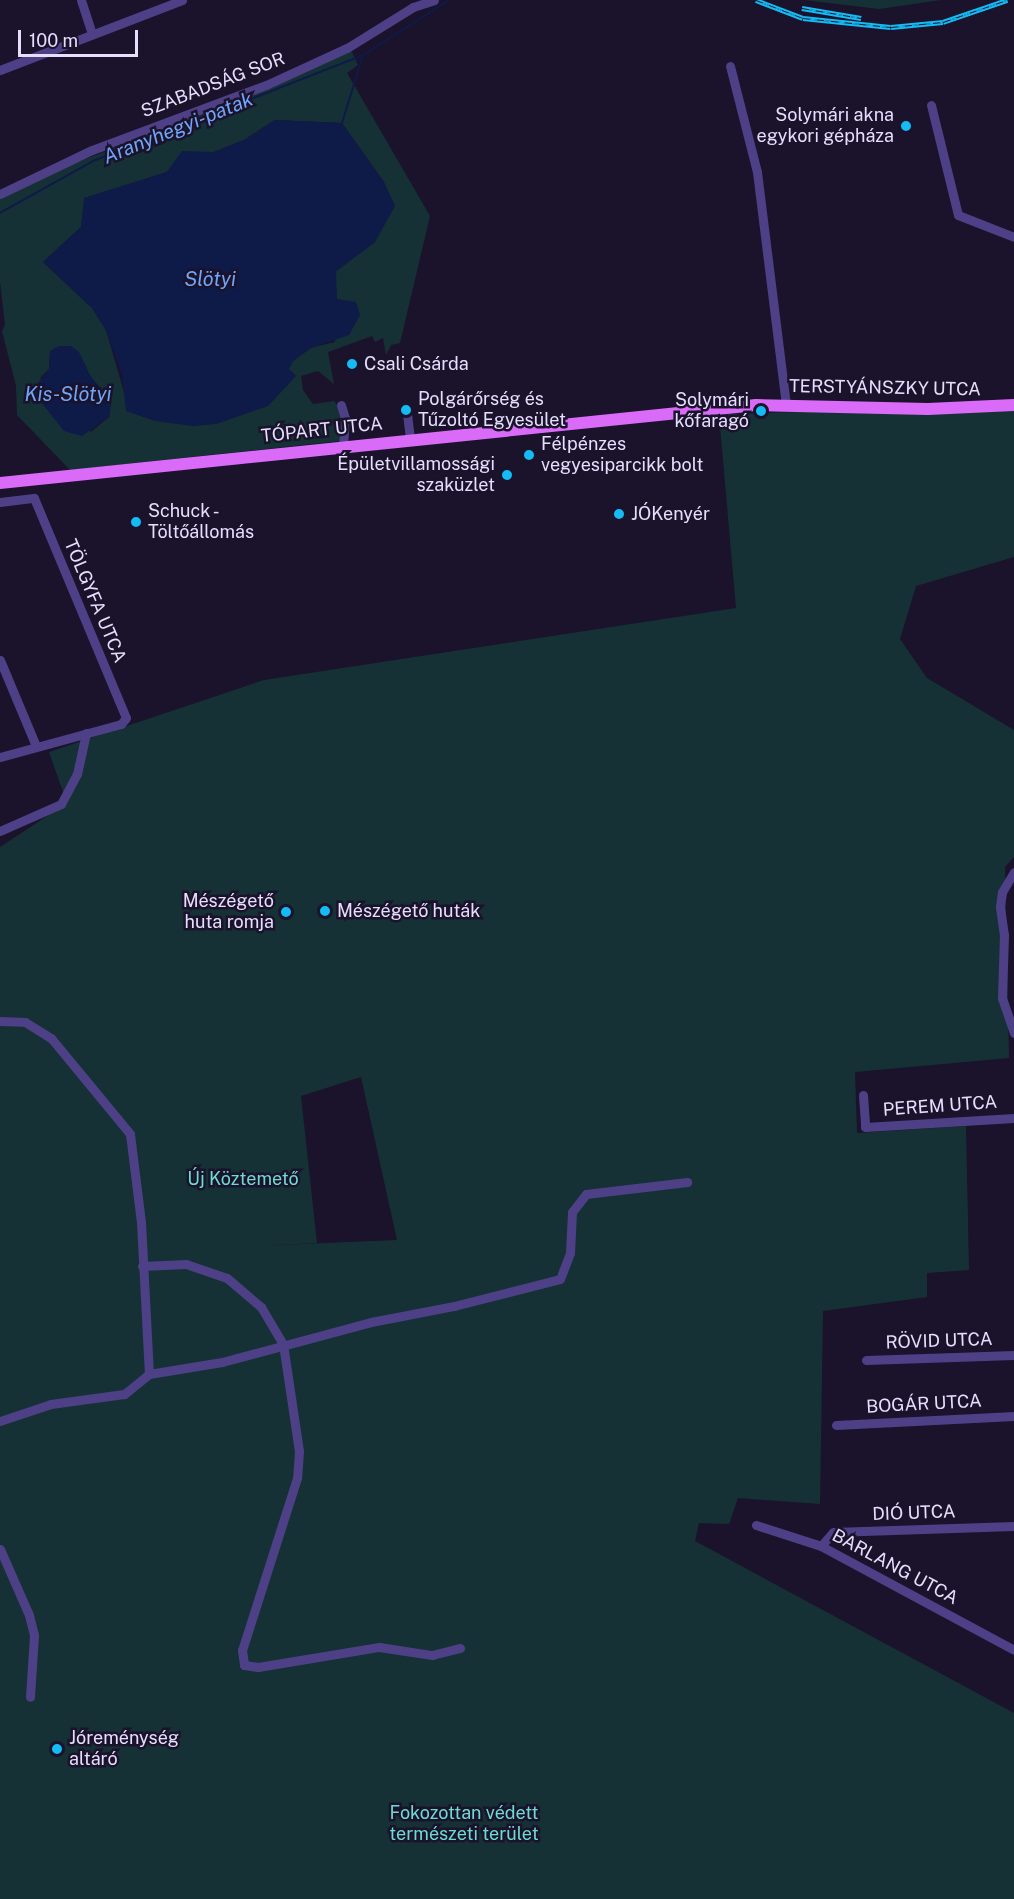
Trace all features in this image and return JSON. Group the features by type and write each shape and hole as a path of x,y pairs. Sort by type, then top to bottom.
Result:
{"main road":[{"name":"TERSTYÁNSZKY UTCA","path":"756,405 928,409 1014,405"},
{"name":"TÓPART UTCA","path":"0,483 756,405"}],"street":[{"path":"81,0 92,33"},
{"path":"0,70 182,0"},
{"name":"SZABADSÁG SOR","path":"0,194 92,150 286,76 347,48 413,4 434,0"},
{"path":"730,66 757,172 786,405"},
{"path":"931,105 958,216 1014,237"},
{"path":"341,405 345,417 343,446"},
{"path":"407,414 410,439"},
{"name":"TÖLGYFA UTCA","path":"0,502 34,498 126,718 121,724 86,733"},
{"path":"0,660 36,746"},
{"path":"0,757 86,733 77,774 61,804 0,831"},
{"path":"1014,872 1002,892 1009,935 1002,998 1014,1034"},
{"path":"0,1022 25,1022 51,1038 125,1124 135,1147 149,1374"},
{"name":"PEREM UTCA","path":"863,1095 865,1127 1014,1118"},
{"path":"0,1421 51,1404 129,1392 149,1374 222,1362 283,1344 560,1279 570,1252 572,1212 586,1194 687,1182"},
{"path":"142,1266 186,1264 226,1278 261,1306 283,1344 299,1451 297,1478 242,1650 244,1665 258,1667 379,1647 432,1655 460,1648"},
{"name":"RÖVID UTCA","path":"866,1360 1014,1355"},
{"name":"BOGÁR UTCA","path":"836,1425 1014,1416"},
{"name":"BARLANG UTCA","path":"756,1526 821,1546 1014,1650"},
{"name":"DIÓ UTCA","path":"821,1546 833,1532 1014,1526"},
{"path":"0,1549 29,1615 34,1635 30,1697"}],"green space":[{"path":"804,0 941,0 879,9"},
{"path":"351,50 358,65 347,73 430,216 400,343 391,345 386,355 383,338 375,342 372,336 328,352 334,384 318,371 301,376 303,390 313,404 334,401 346,415 332,422 341,434 340,441 70,470 17,415 16,386 2,331 5,325 0,281 0,198 52,172 271,88","holes":["275,120 342,123 384,182 375,242 336,271 335,342 310,348 293,361 288,369 296,376 126,399 106,330 92,308 43,262 81,227 85,198 167,172 182,152 214,152 244,140","50,351 91,377 111,401 109,417 91,432 40,378 49,369"]},
{"path":"1014,405 1014,557 916,586 900,639 927,678 1014,730 1014,857 1005,867 1009,1058 855,1072 857,1133 966,1126 969,1270 927,1273 927,1297 823,1311 820,1504 738,1498 729,1524 699,1523 695,1541 1014,1713 1014,1899 0,1899 0,847 67,803 49,752 264,680 736,608 720,426 729,414","holes":["361,1077 397,1240 255,1246 317,1243 301,1096"]}],"water":[{"name":"Slötyi","path":"275,120 342,123 384,182 395,206 375,242 336,271 337,299 356,302 360,315 349,335 311,348 293,361 289,369 296,376 268,406 216,424 193,426 155,421 126,411 122,375 106,330 92,308 43,262 81,227 84,198 167,172 182,151 214,152 244,140"},
{"name":"Kis-Slötyi","path":"59,346 71,346 79,352 91,377 111,401 109,417 82,436 64,431 37,397 35,387 49,369 50,351"}],"waterway":[{"name":"Aranyhegyi-patak","path":"0,213 93,161 363,55 449,0"},
{"name":"Aranyhegyi-patak","path":"342,123 363,55"}],"railway":[{"path":"756,0 803,18 891,27 943,22 1007,0"},
{"path":"802,8 861,18"}],"place":[{"name":"Solymári akna egykori gépháza","path":"906,126"},
{"name":"Csali Csárda","path":"352,364"},
{"name":"Polgárőrség és Tűzoltó Egyesület","path":"406,410"},
{"name":"Solymári kőfaragó","path":"761,411"},
{"name":"Félpénzes vegyesiparcikk bolt","path":"529,455"},
{"name":"Épületvillamossági szaküzlet","path":"507,475"},
{"name":"JÓKenyér","path":"619,514"},
{"name":"Schuck - Töltőállomás","path":"136,522"},
{"name":"Mészégető huták","path":"325,911"},
{"name":"Mészégető huta romja","path":"286,912"},
{"name":"Jóreménység altáró","path":"57,1749"}],"park label":[{"name":"Új Köztemető","path":"243,1179"},
{"name":"Fokozottan védett természeti terület","path":"464,1824"}]}
